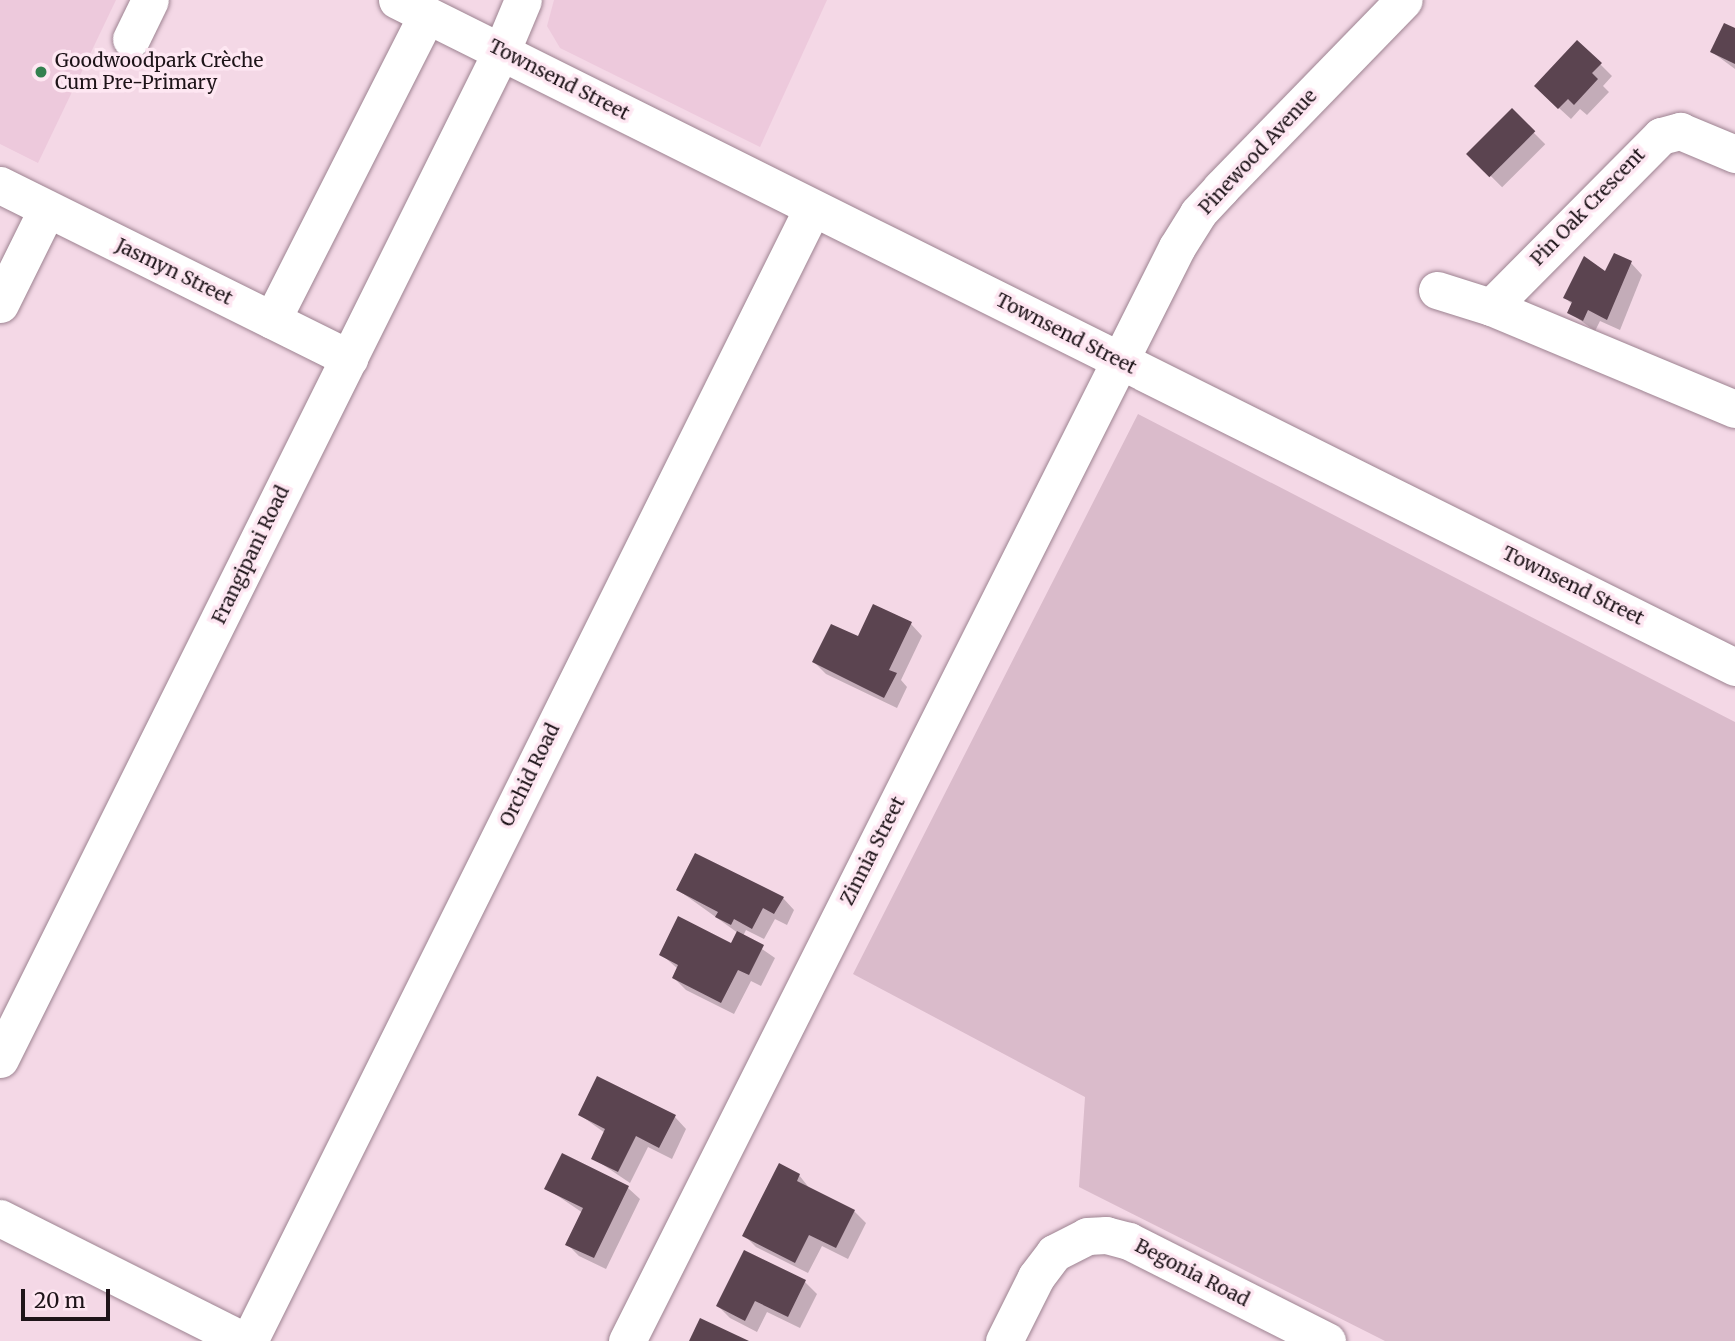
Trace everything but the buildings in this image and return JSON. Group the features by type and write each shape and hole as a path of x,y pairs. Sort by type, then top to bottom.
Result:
{"street":[{"path":"131,38 150,0"},
{"path":"502,50 523,0"},
{"name":"Pinewood Avenue","path":"1120,361 1198,213 1404,0"},
{"path":"272,320 412,7"},
{"name":"Townsend Street","path":"412,7 502,50 812,209 1735,667"},
{"name":"Frangipani Road","path":"0,1059 502,50"},
{"name":"Pin Oak Crescent","path":"1491,307 1661,136 1680,131 1735,154"},
{"name":"Jasmyn Street","path":"0,184 349,358"},
{"path":"0,304 47,209"},
{"name":"Orchid Road","path":"247,1341 812,209"},
{"path":"1437,290 1491,307 1735,409"},
{"name":"Zinnia Street","path":"627,1341 1120,361"},
{"path":"0,1218 247,1341"},
{"name":"Begonia Road","path":"1004,1341 1036,1277 1054,1253 1087,1236 1106,1235 1129,1241 1327,1341"}],"shaded area":[{"name":"Goodwoodpark Crèche Cum Pre-Primary","path":"0,0 116,0 38,163 0,144"},
{"path":"554,0 827,0 760,147 560,48 547,26"},
{"path":"1138,414 1735,722 1735,1341 1385,1341 1079,1187 1085,1097 853,974"}],"place":[{"name":"Goodwoodpark Crèche Cum Pre-Primary","path":"41,72"}]}
